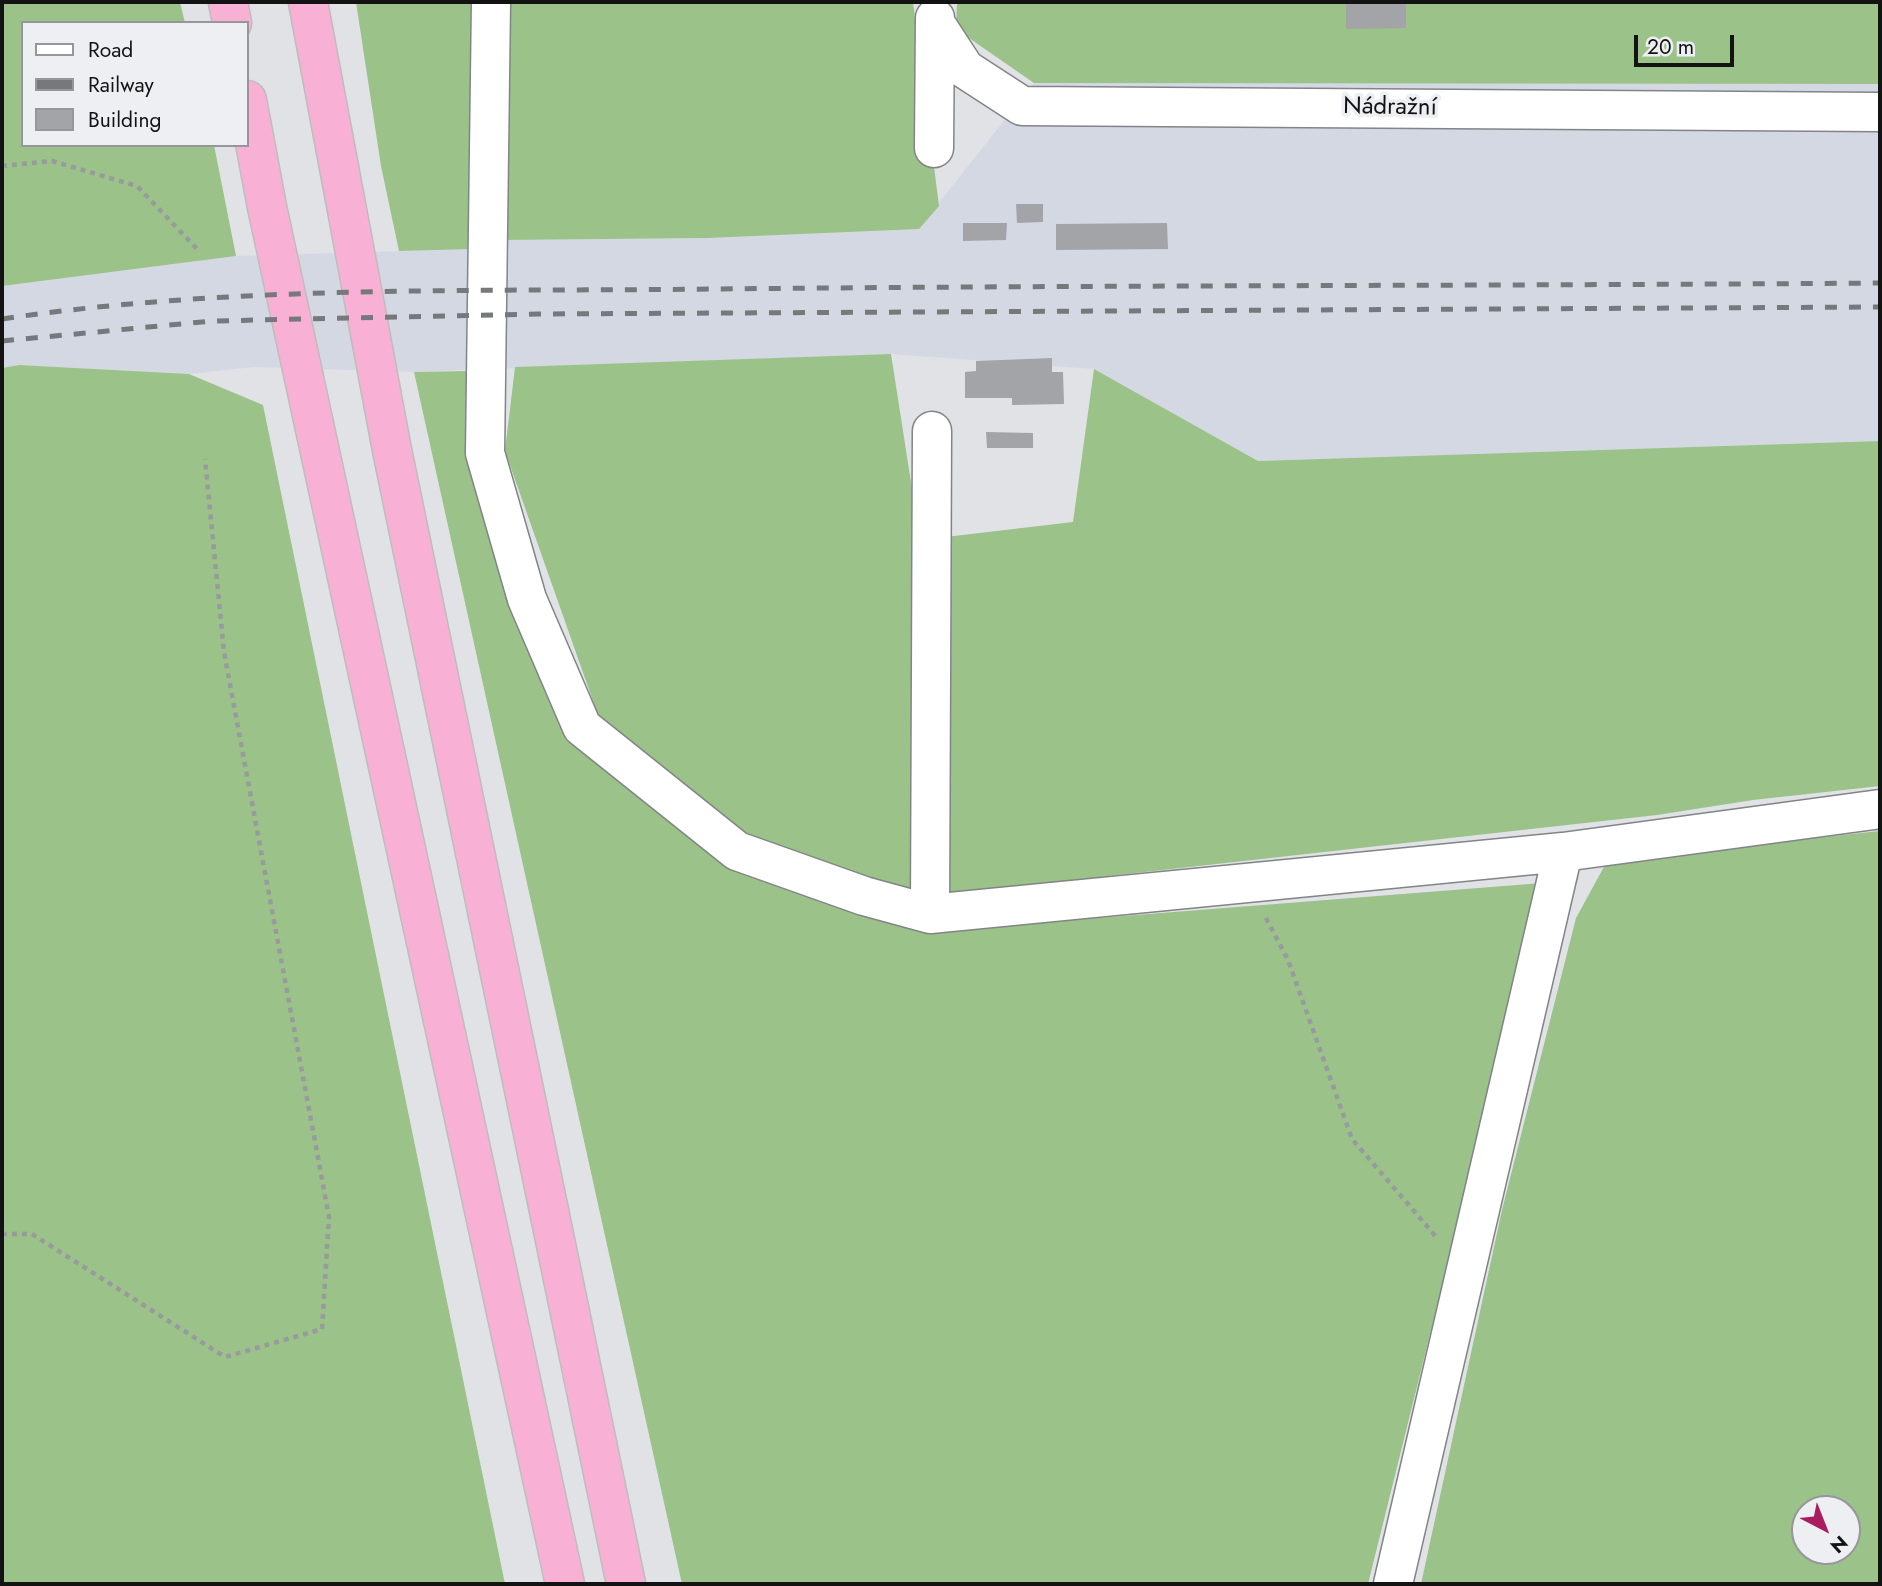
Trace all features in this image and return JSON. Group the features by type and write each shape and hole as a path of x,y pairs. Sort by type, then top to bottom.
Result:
{"highway":[{"path":"228,2 232,21"},
{"path":"308,2 391,450 626,1584"},
{"path":"248,105 273,234 565,1584"}],"street":[{"path":"491,2 485,453 527,599 582,727 737,851 864,896 930,914 1563,852 1880,809"},
{"path":"934,148 935,12"},
{"name":"Nádražní","path":"935,12 965,69 1022,106 1880,112"},
{"path":"930,914 932,431"},
{"path":"1393,1584 1563,852"}],"path":[{"path":"2,166 52,161 137,186 199,251"},
{"path":"2,1234 32,1234 225,1357 322,1329 329,1217 224,652 205,459"},
{"path":"1248,883 1288,960 1352,1139 1466,1272"}],"shaded area":[{"path":"1034,83 1880,84 1880,441 1258,461 1094,369 891,354 414,372 254,367 189,374 19,365 2,368 2,286 236,256 473,249 500,240 708,238 918,229"}],"green space":[{"path":"2,2 180,2 185,21 21,21 21,147 214,147 236,256 2,286"},
{"path":"356,2 477,2 474,249 399,251 381,166"},
{"path":"506,2 913,2 939,206 919,229 708,238 500,240"},
{"path":"957,2 1880,2 1880,84 1034,83 956,29"},
{"path":"891,354 920,540 1073,522 1094,369 1258,461 1880,441 1880,786 1753,800 1657,815 920,897 742,838 599,718 505,451 515,367"},
{"path":"19,365 189,374 263,405 505,1584 2,1584 2,368"},
{"path":"470,371 571,736 729,863 920,932 1542,883 1368,1584 682,1584 414,372"},
{"path":"1880,831 1880,1584 1421,1584 1502,1210 1576,918 1605,865 1662,854"}],"building":[{"path":"1346,2 1406,2 1406,28 1346,29"},
{"path":"1016,204 1043,204 1043,222 1017,223"},
{"path":"963,223 1007,223 1006,240 963,241"},
{"path":"1167,223 1168,249 1056,250 1056,224"},
{"path":"1052,358 1052,372 1063,372 1064,404 1012,405 1012,398 965,398 965,372 976,371 976,361"},
{"path":"986,432 1033,433 1033,448 987,448"}],"railway":[{"path":"2,319 180,300 359,292 1880,283"},
{"path":"2,341 212,321 539,314 1880,307"}]}
